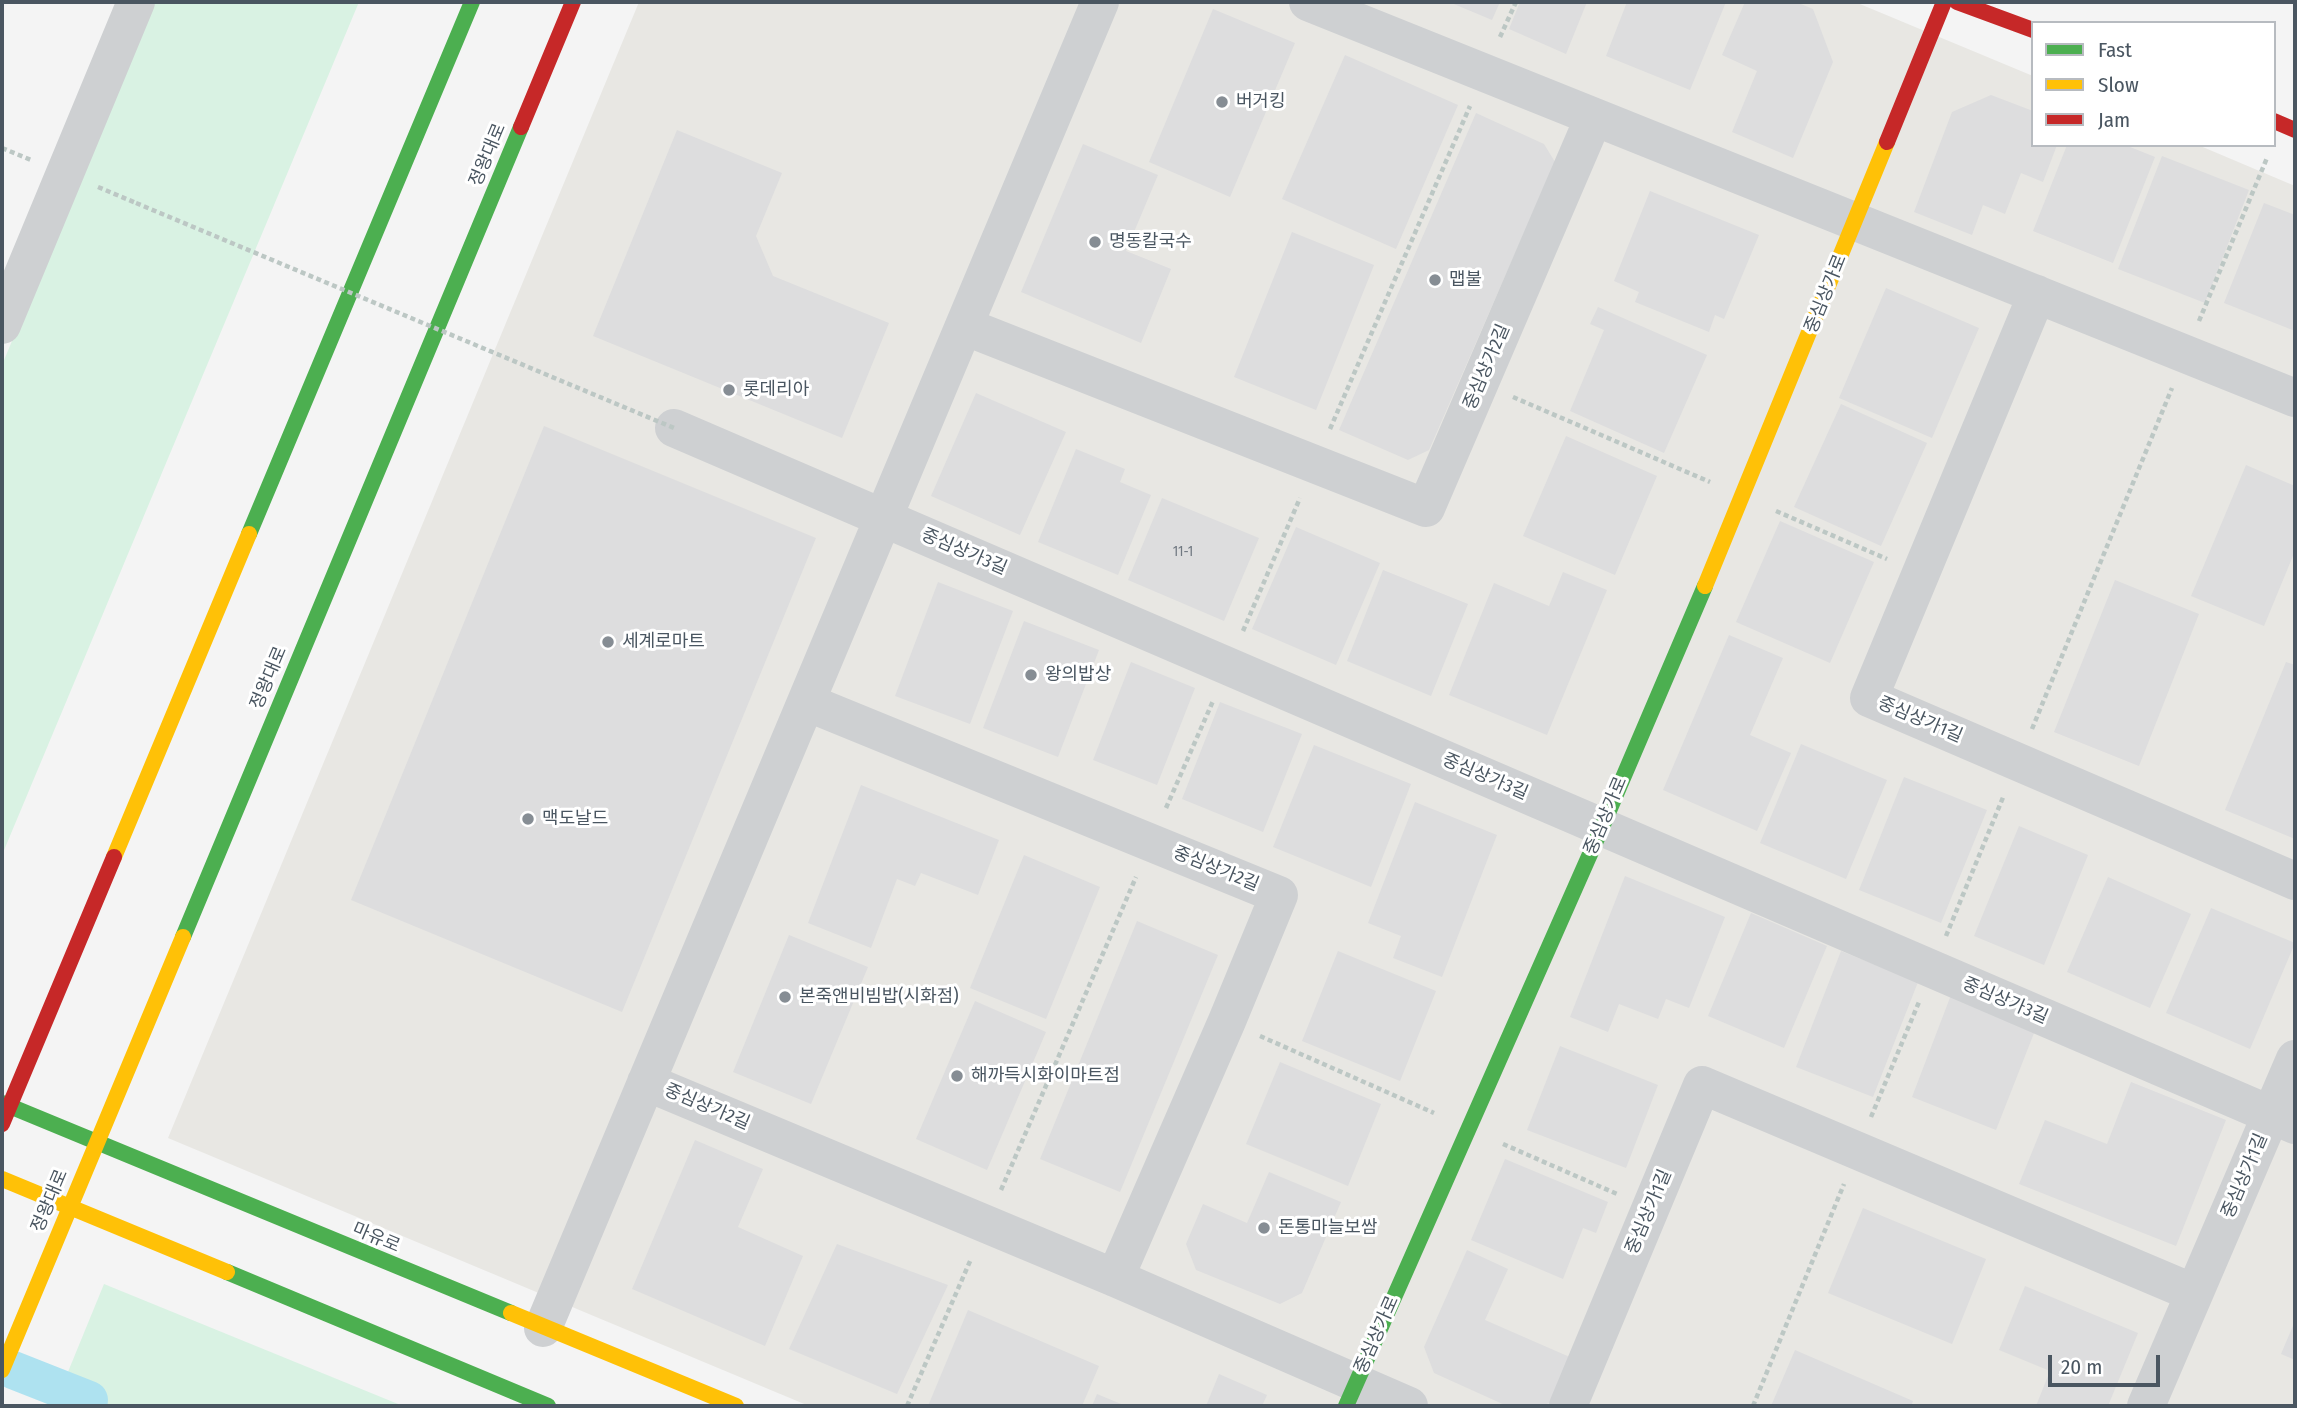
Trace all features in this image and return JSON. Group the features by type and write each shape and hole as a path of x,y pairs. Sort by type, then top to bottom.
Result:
{"street":[{"path":"2,325 136,2"},
{"path":"2,1124 6,1104 472,2"},
{"name":"정왕대로","path":"2,1370 573,2"},
{"name":"중심상가2길","path":"543,1328 1100,2"},
{"path":"1308,2 2295,398"},
{"name":"중심상가로","path":"1351,1395 1602,827 1743,497 1944,2"},
{"path":"1957,2 2031,29"},
{"name":"중심상가2길","path":"964,326 1426,508 1594,117"},
{"path":"2276,122 2295,130"},
{"name":"중심상가1길","path":"2037,295 1869,698 2295,881"},
{"name":"중심상가3길","path":"674,428 2283,1120"},
{"name":"중심상가2길","path":"806,702 1279,895 1115,1278"},
{"name":"중심상가1길","path":"2146,1406 2194,1293 2283,1120 2295,1059"},
{"name":"중심상가2길","path":"646,1082 1115,1278 1351,1395"},
{"name":"중심상가1길","path":"1568,1406 1702,1085 2194,1293"},
{"name":"마유로","path":"6,1104 736,1406"},
{"path":"2,1179 548,1406"},
{"path":"1351,1395 1409,1406"}],"path":[{"path":"136,203 674,428"},
{"path":"1480,383 1919,573"}],"shaded area":[{"path":"639,2 1855,2 2031,75 2031,147 2203,147 2295,186 2295,1406 809,1406 168,1138"}],"green space":[{"path":"153,2 359,2 2,855 2,365"},
{"path":"104,1284 403,1406 54,1406"}],"water":[{"path":"2,1356 65,1381 58,1398 2,1376"}],"building":[{"path":"1449,2 1500,2 1492,20"},
{"path":"1520,2 1587,2 1566,54 1509,29"},
{"path":"1627,2 1726,2 1690,90 1606,56"},
{"path":"1745,2 1796,2 1813,9 1833,62 1793,158 1732,132 1757,71 1722,55"},
{"name":"버거킹","path":"1213,9 1295,43 1230,197 1149,162"},
{"path":"1345,55 1458,105 1396,249 1282,199"},
{"path":"1991,95 2031,110 2031,147 2056,147 2043,182 2021,173 2005,214 1983,205 1972,235 1914,212 1952,112"},
{"path":"1476,113 1544,144 1555,162 1429,450 1408,460 1339,430"},
{"path":"677,130 782,173 756,236 773,276 889,323 842,438 593,336"},
{"path":"1083,144 1158,175 1126,251 1171,269 1141,343 1021,292"},
{"path":"2066,147 2130,147 2155,157 2113,263 2033,231"},
{"path":"2162,156 2249,190 2205,303 2118,269"},
{"path":"1650,191 1759,235 1724,319 1715,315 1709,332 1635,302 1639,292 1614,281"},
{"path":"2264,203 2295,215 2295,331 2224,303"},
{"path":"1292,232 1374,265 1316,410 1234,377"},
{"path":"1886,288 1979,328 1932,438 1839,398"},
{"path":"1598,307 1707,355 1664,453 1570,411 1604,330 1590,324"},
{"path":"976,393 1066,432 1020,535 931,496"},
{"path":"1841,404 1927,443 1881,546 1794,507"},
{"path":"544,426 816,538 622,1012 351,900"},
{"path":"1566,436 1657,476 1615,575 1523,536"},
{"path":"1076,449 1125,469 1120,482 1151,495 1118,575 1038,542"},
{"path":"2246,465 2295,486 2295,551 2264,626 2191,596"},
{"path":"1162,498 1259,538 1224,621 1128,580"},
{"path":"1780,521 1874,562 1830,663 1736,622"},
{"path":"1296,527 1380,563 1336,665 1252,629"},
{"path":"1383,570 1468,604 1431,696 1347,661"},
{"path":"1563,572 1607,590 1547,735 1449,695 1494,583 1549,606"},
{"path":"2115,580 2199,614 2139,766 2054,732"},
{"path":"938,582 1013,611 970,724 895,696"},
{"path":"1024,621 1099,650 1058,757 983,728"},
{"path":"1729,635 1783,658 1750,735 1791,753 1757,831 1663,790"},
{"path":"1131,662 1195,688 1157,785 1093,760"},
{"path":"2286,662 2295,665 2295,839 2225,810"},
{"path":"1220,702 1302,734 1263,832 1182,799"},
{"path":"1801,744 1887,780 1846,879 1760,843"},
{"path":"1314,745 1411,784 1371,887 1273,847"},
{"path":"1904,777 1987,810 1941,923 1859,890"},
{"path":"861,785 999,840 978,895 921,873 915,886 897,879 871,948 808,923"},
{"path":"1415,802 1497,835 1442,977 1393,958 1401,936 1368,923"},
{"path":"2019,826 2088,855 2044,965 1974,936"},
{"path":"1024,855 1100,887 1046,1019 970,988"},
{"path":"1625,876 1725,917 1689,1008 1666,999 1658,1019 1619,1004 1608,1032 1570,1017"},
{"path":"2108,877 2191,914 2150,1008 2067,972"},
{"path":"2211,908 2295,943 2250,1049 2166,1013"},
{"path":"1751,913 1827,946 1784,1048 1708,1016"},
{"path":"1137,921 1218,955 1120,1192 1040,1159"},
{"path":"789,935 868,967 811,1104 733,1072"},
{"path":"1338,951 1436,991 1400,1081 1302,1041"},
{"path":"1841,951 1918,982 1873,1097 1796,1067"},
{"path":"1951,995 2036,1028 1996,1130 1912,1097"},
{"path":"975,1001 1046,1032 987,1170 916,1139"},
{"path":"1560,1046 1658,1085 1626,1168 1527,1130"},
{"path":"1280,1062 1381,1104 1348,1186 1246,1144"},
{"path":"2131,1082 2226,1120 2176,1246 2019,1184 2045,1120 2107,1144"},
{"path":"695,1140 763,1169 738,1227 803,1256 765,1346 632,1289"},
{"path":"1505,1159 1608,1202 1596,1233 1583,1228 1563,1279 1471,1240"},
{"path":"1269,1172 1341,1202 1302,1293 1280,1304 1196,1270 1186,1244 1203,1204 1247,1223"},
{"path":"1863,1208 1986,1259 1952,1344 1828,1293"},
{"path":"837,1244 948,1285 897,1394 789,1349"},
{"path":"1467,1250 1508,1269 1485,1320 1572,1358 1553,1402 1539,1406 1507,1406 1434,1373 1424,1347"},
{"path":"2025,1286 2138,1333 2108,1406 2036,1406 2050,1371 1999,1350"},
{"path":"968,1310 1099,1366 1082,1406 928,1406"},
{"path":"2295,1321 2295,1360 2281,1354"},
{"path":"1795,1350 1913,1401 1911,1406 1771,1406"},
{"path":"1219,1374 1267,1395 1262,1406 1206,1406"},
{"path":"1097,1394 1126,1406 1092,1406"}],"waterway":[{"path":"13,1370 89,1400"}],"traffic: fast":[{"path":"249,534 472,2"},
{"path":"183,937 521,127"},
{"path":"1346,1406 1602,827 1705,586"},
{"path":"2,1103 511,1313"},
{"path":"227,1272 548,1406"}],"traffic: slow":[{"path":"1705,586 1887,142"},
{"path":"114,857 249,534"},
{"path":"2,1370 183,937"},
{"path":"2,1179 227,1272"},
{"path":"511,1313 736,1406"}],"traffic: jam":[{"path":"521,127 573,2"},
{"path":"1887,142 1944,2"},
{"path":"1957,2 2031,29"},
{"path":"2276,122 2295,130"},
{"path":"2,1124 114,857"}],"place":[{"name":"버거킹","path":"1222,102"},
{"name":"명동칼국수","path":"1095,242"},
{"name":"맵불","path":"1435,280"},
{"name":"롯데리아","path":"729,390"},
{"name":"세계로마트","path":"608,642"},
{"name":"왕의밥상","path":"1031,675"},
{"name":"맥도날드","path":"528,819"},
{"name":"본죽앤비빔밥(시화점)","path":"785,997"},
{"name":"해까득시화이마트점","path":"957,1076"},
{"name":"돈통마늘보쌈","path":"1264,1228"}]}
